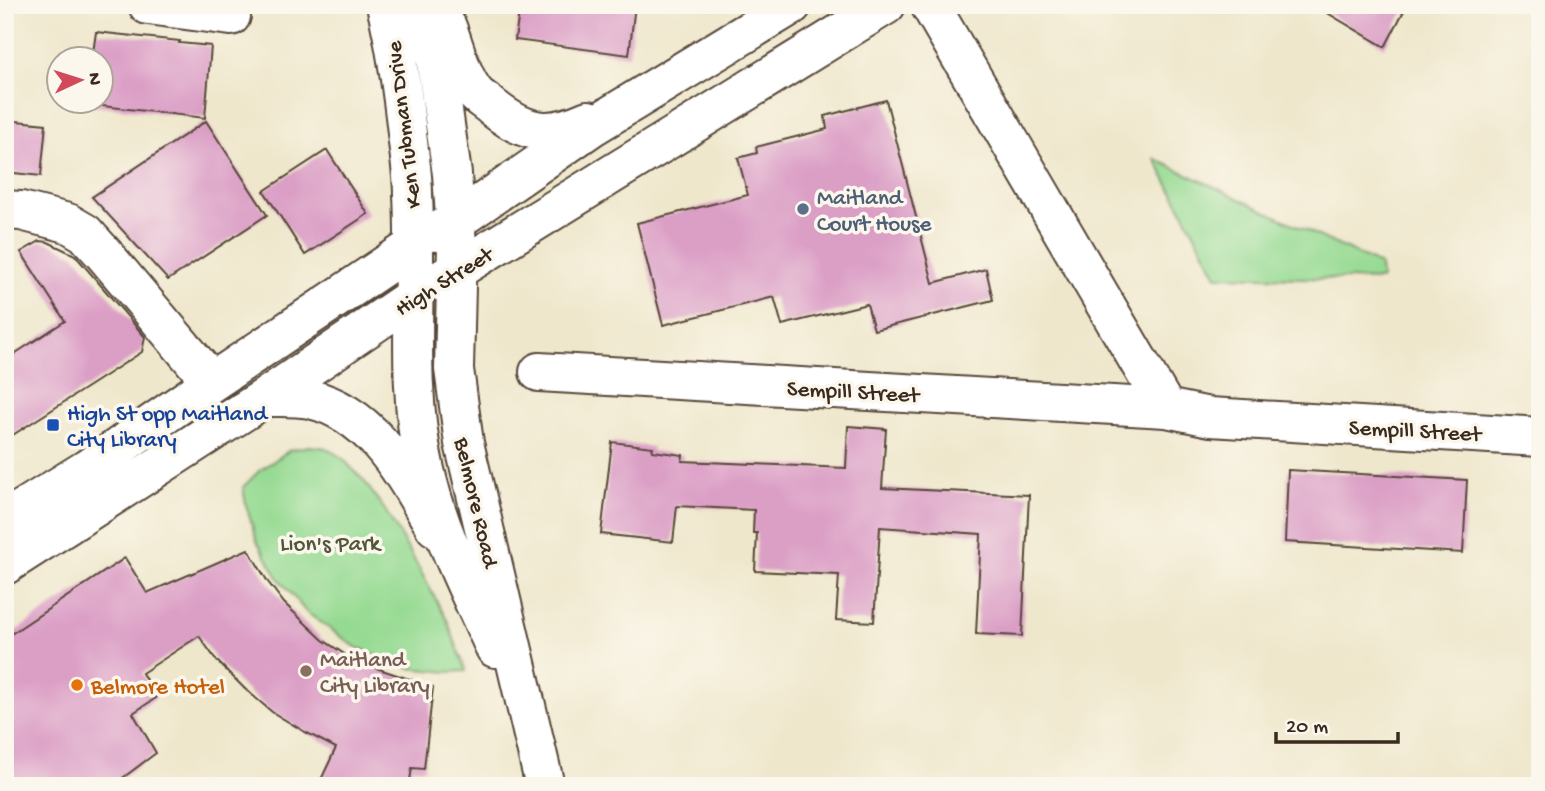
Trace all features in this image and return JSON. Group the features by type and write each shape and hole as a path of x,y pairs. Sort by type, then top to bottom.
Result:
{"street":[{"path":"148,5 231,16"},
{"name":"Ken Tubman Drive","path":"386,5 403,95 413,194 413,297"},
{"name":"Ken Tubman Drive","path":"422,5 444,108 456,221 457,270"},
{"path":"439,5 462,69 475,93 522,127 547,131 571,128 649,92"},
{"name":"High Street","path":"5,565 212,382 414,246 456,221 593,126 792,5"},
{"name":"High Street","path":"5,520 97,483 266,397 413,297 886,5"},
{"path":"930,5 1166,408"},
{"path":"5,210 68,223 85,233 212,382"},
{"name":"Belmore Road","path":"457,270 454,369 464,443 545,786"},
{"name":"Belmore Road","path":"413,297 413,372 425,470 455,560 533,729"},
{"name":"Sempill Street","path":"539,372 1166,408 1210,417 1540,437"},
{"path":"266,397 307,398 323,403 344,413 370,431 409,483 455,560"}],"green space":[{"path":"1155,159 1380,265 1381,280 1217,276"},
{"name":"Lion's Park","path":"309,446 326,448 342,458 364,481 385,510 447,620 466,671 409,668 356,647 306,612 279,579 257,541 243,487 259,471 290,450"}],"building":[{"path":"520,5 635,5 629,55 515,40"},
{"path":"1314,5 1407,5 1385,47"},
{"path":"96,32 211,46 205,118 116,108 116,46 94,46"},
{"name":"Maitland Court House","path":"886,100 933,283 986,269 993,300 874,330 867,304 782,325 774,297 663,325 637,223 748,195 738,158 757,153 756,147 827,129 825,116"},
{"path":"5,120 46,124 41,176 5,172"},
{"path":"206,121 267,215 168,280 92,197"},
{"path":"327,150 368,214 305,255 264,191"},
{"path":"40,241 75,255 145,337 142,352 5,440 5,360 65,321 21,252"},
{"path":"848,426 886,429 882,488 1029,495 1022,636 976,634 981,534 880,527 874,622 836,620 839,575 755,571 757,533 753,533 754,510 677,506 673,542 601,534 612,442 653,447 652,451 683,455 682,461 846,468"},
{"path":"1288,470 1467,480 1463,553 1285,542"},
{"path":"248,549 284,603 323,640 370,666 433,687 424,769 412,768 409,786 318,786 336,748 272,712 217,661 199,636 142,673 156,698 133,713 156,753 112,786 5,786 5,638 125,558 147,593"}],"place":[{"name":"Maitland Court House","path":"803,209"},
{"name":"High St opp Maitland City Library","path":"53,425"},
{"name":"Maitland City Library","path":"306,671"},
{"name":"Belmore Hotel","path":"77,685"}]}
